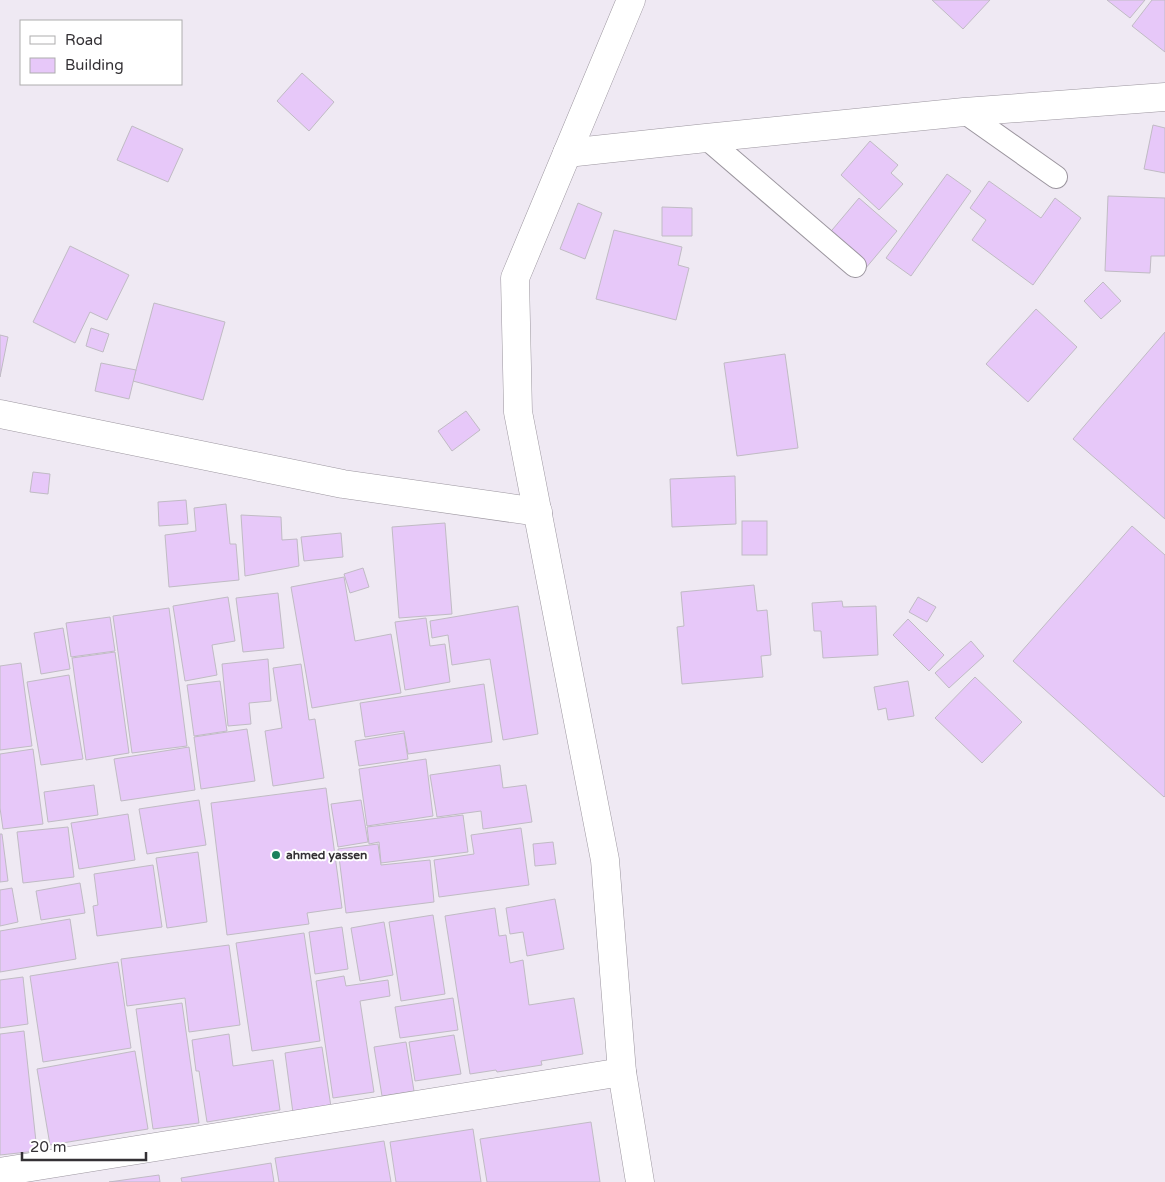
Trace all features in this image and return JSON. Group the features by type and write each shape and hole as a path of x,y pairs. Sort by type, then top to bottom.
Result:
{"street":[{"path":"631,0 515,278 518,412 605,860 622,1072 640,1182"},
{"path":"567,153 964,112 1165,97"},
{"path":"0,414 343,484 538,512"},
{"path":"0,1172 622,1072"}],"lane":[{"path":"964,112 1056,177"},
{"path":"706,138 855,266"}],"building":[{"path":"932,0 990,0 963,29"},
{"path":"1107,0 1145,0 1130,18"},
{"path":"1152,0 1165,0 1165,52 1132,26"},
{"path":"302,73 334,102 309,131 277,101"},
{"path":"1153,125 1165,128 1165,173 1144,169"},
{"path":"132,126 183,149 168,182 117,160"},
{"path":"870,141 898,165 891,173 903,184 879,210 841,175"},
{"path":"947,174 971,191 911,276 886,258"},
{"path":"989,181 1041,218 1055,198 1081,218 1033,285 972,240 986,220 970,208"},
{"path":"1108,196 1165,198 1165,256 1151,256 1150,273 1105,271"},
{"path":"859,198 897,231 865,269 827,236"},
{"path":"578,203 602,213 585,259 560,249"},
{"path":"662,207 692,208 692,236 662,236"},
{"path":"614,230 682,247 678,265 689,268 676,320 596,299"},
{"path":"70,246 129,275 107,320 90,312 75,343 33,322"},
{"path":"1103,282 1121,301 1101,319 1084,301"},
{"path":"154,303 225,322 203,400 133,381"},
{"path":"1036,309 1077,347 1028,402 986,364"},
{"path":"91,328 109,334 103,352 86,346"},
{"path":"1165,332 1165,519 1073,439"},
{"path":"0,335 8,337 0,377"},
{"path":"785,354 798,448 737,456 724,363"},
{"path":"101,363 136,370 129,399 95,391"},
{"path":"466,411 480,430 452,451 438,431"},
{"path":"33,472 50,474 48,494 30,492"},
{"path":"735,476 736,524 672,527 670,479"},
{"path":"186,500 188,524 159,526 158,502"},
{"path":"226,504 230,544 236,544 239,580 169,587 165,535 196,531 194,508"},
{"path":"241,515 281,517 282,540 297,539 299,566 245,576"},
{"path":"742,521 767,521 767,555 742,555"},
{"path":"445,523 452,614 399,618 392,527"},
{"path":"1132,526 1165,555 1164,797 1013,661"},
{"path":"341,533 343,557 304,561 301,537"},
{"path":"363,568 369,587 350,593 344,574"},
{"path":"344,577 355,641 391,634 401,693 312,708 291,587"},
{"path":"754,585 757,611 767,610 771,655 761,656 763,677 682,684 677,627 684,626 681,592"},
{"path":"278,593 284,648 243,652 236,598"},
{"path":"228,597 235,641 212,645 217,675 185,681 173,606"},
{"path":"918,597 936,607 927,622 909,612"},
{"path":"842,601 843,607 876,606 878,655 823,658 821,631 814,631 812,603"},
{"path":"518,606 538,734 503,740 490,659 452,665 448,635 432,638 430,621"},
{"path":"169,608 187,746 132,753 113,616"},
{"path":"110,617 115,651 71,657 66,623"},
{"path":"426,618 430,646 445,644 450,682 405,690 395,622"},
{"path":"908,619 944,655 929,671 893,635"},
{"path":"63,628 70,669 41,674 34,633"},
{"path":"971,641 984,656 949,688 935,673"},
{"path":"115,652 129,753 86,760 72,658"},
{"path":"268,659 271,701 249,703 251,724 228,726 222,664"},
{"path":"21,663 32,746 0,750 0,666"},
{"path":"301,664 309,720 315,719 324,778 273,786 265,731 282,728 273,668"},
{"path":"69,675 83,759 41,765 27,682"},
{"path":"975,677 1022,722 982,763 935,718"},
{"path":"220,681 227,731 194,736 187,685"},
{"path":"908,681 914,716 888,720 886,708 878,710 874,687"},
{"path":"484,684 492,742 408,754 404,731 365,737 360,703"},
{"path":"247,729 255,781 201,789 194,737"},
{"path":"404,733 408,759 359,766 355,741"},
{"path":"189,747 195,790 121,801 114,759"},
{"path":"33,749 43,824 3,829 0,808 0,754"},
{"path":"426,759 433,816 367,826 359,769"},
{"path":"500,765 503,788 526,785 532,822 483,829 481,811 437,817 430,775"},
{"path":"94,785 98,815 48,822 44,792"},
{"name":"ahmed yassen","path":"326,788 342,908 307,913 309,924 227,935 211,803"},
{"path":"199,800 206,845 147,854 139,809"},
{"path":"361,800 368,842 338,847 331,804"},
{"path":"128,814 135,860 79,869 71,823"},
{"path":"463,815 468,852 381,863 379,842 369,844 367,827"},
{"path":"68,827 74,877 23,883 17,832"},
{"path":"521,828 529,885 439,897 434,860 474,854 471,835"},
{"path":"0,834 2,834 8,881 0,882"},
{"path":"553,842 556,864 535,866 533,844"},
{"path":"378,844 381,865 430,860 434,902 346,913 338,849"},
{"path":"198,852 207,922 167,928 156,858"},
{"path":"153,865 162,927 97,936 93,906 98,905 94,874"},
{"path":"80,883 85,913 41,920 36,891"},
{"path":"12,888 18,922 0,926 0,890"},
{"path":"555,899 564,949 527,956 523,932 510,934 506,908"},
{"path":"495,908 499,936 506,935 510,963 523,960 529,1005 574,998 583,1054 541,1061 542,1065 470,1074 445,916"},
{"path":"433,915 445,994 401,1001 389,922"},
{"path":"70,919 76,959 0,972 0,931"},
{"path":"384,922 393,975 360,981 351,928"},
{"path":"342,927 348,969 315,974 309,932"},
{"path":"304,933 320,1041 252,1051 236,943"},
{"path":"229,945 240,1025 189,1032 185,998 127,1006 121,959"},
{"path":"118,962 131,1048 43,1062 30,976"},
{"path":"344,976 346,986 388,980 390,996 360,1001 374,1092 333,1098 316,981"},
{"path":"23,977 28,1024 0,1028 0,980"},
{"path":"453,998 458,1030 400,1038 395,1007"},
{"path":"182,1003 199,1123 153,1129 136,1009"},
{"path":"24,1031 37,1151 0,1155 0,1034"},
{"path":"229,1034 233,1066 273,1060 280,1110 207,1122 199,1071 196,1071 192,1040"},
{"path":"454,1035 461,1074 415,1081 409,1042"},
{"path":"406,1042 414,1091 382,1096 374,1047"},
{"path":"322,1047 331,1107 293,1113 285,1053"},
{"path":"135,1051 148,1129 50,1145 37,1069"},
{"path":"591,1122 600,1182 487,1182 480,1139"},
{"path":"473,1129 481,1182 396,1182 390,1142"},
{"path":"384,1141 391,1182 279,1182 275,1158"},
{"path":"271,1163 274,1182 182,1182 181,1178"},
{"path":"159,1175 160,1182 109,1182"}],"place":[{"name":"ahmed yassen","path":"276,855"}]}
